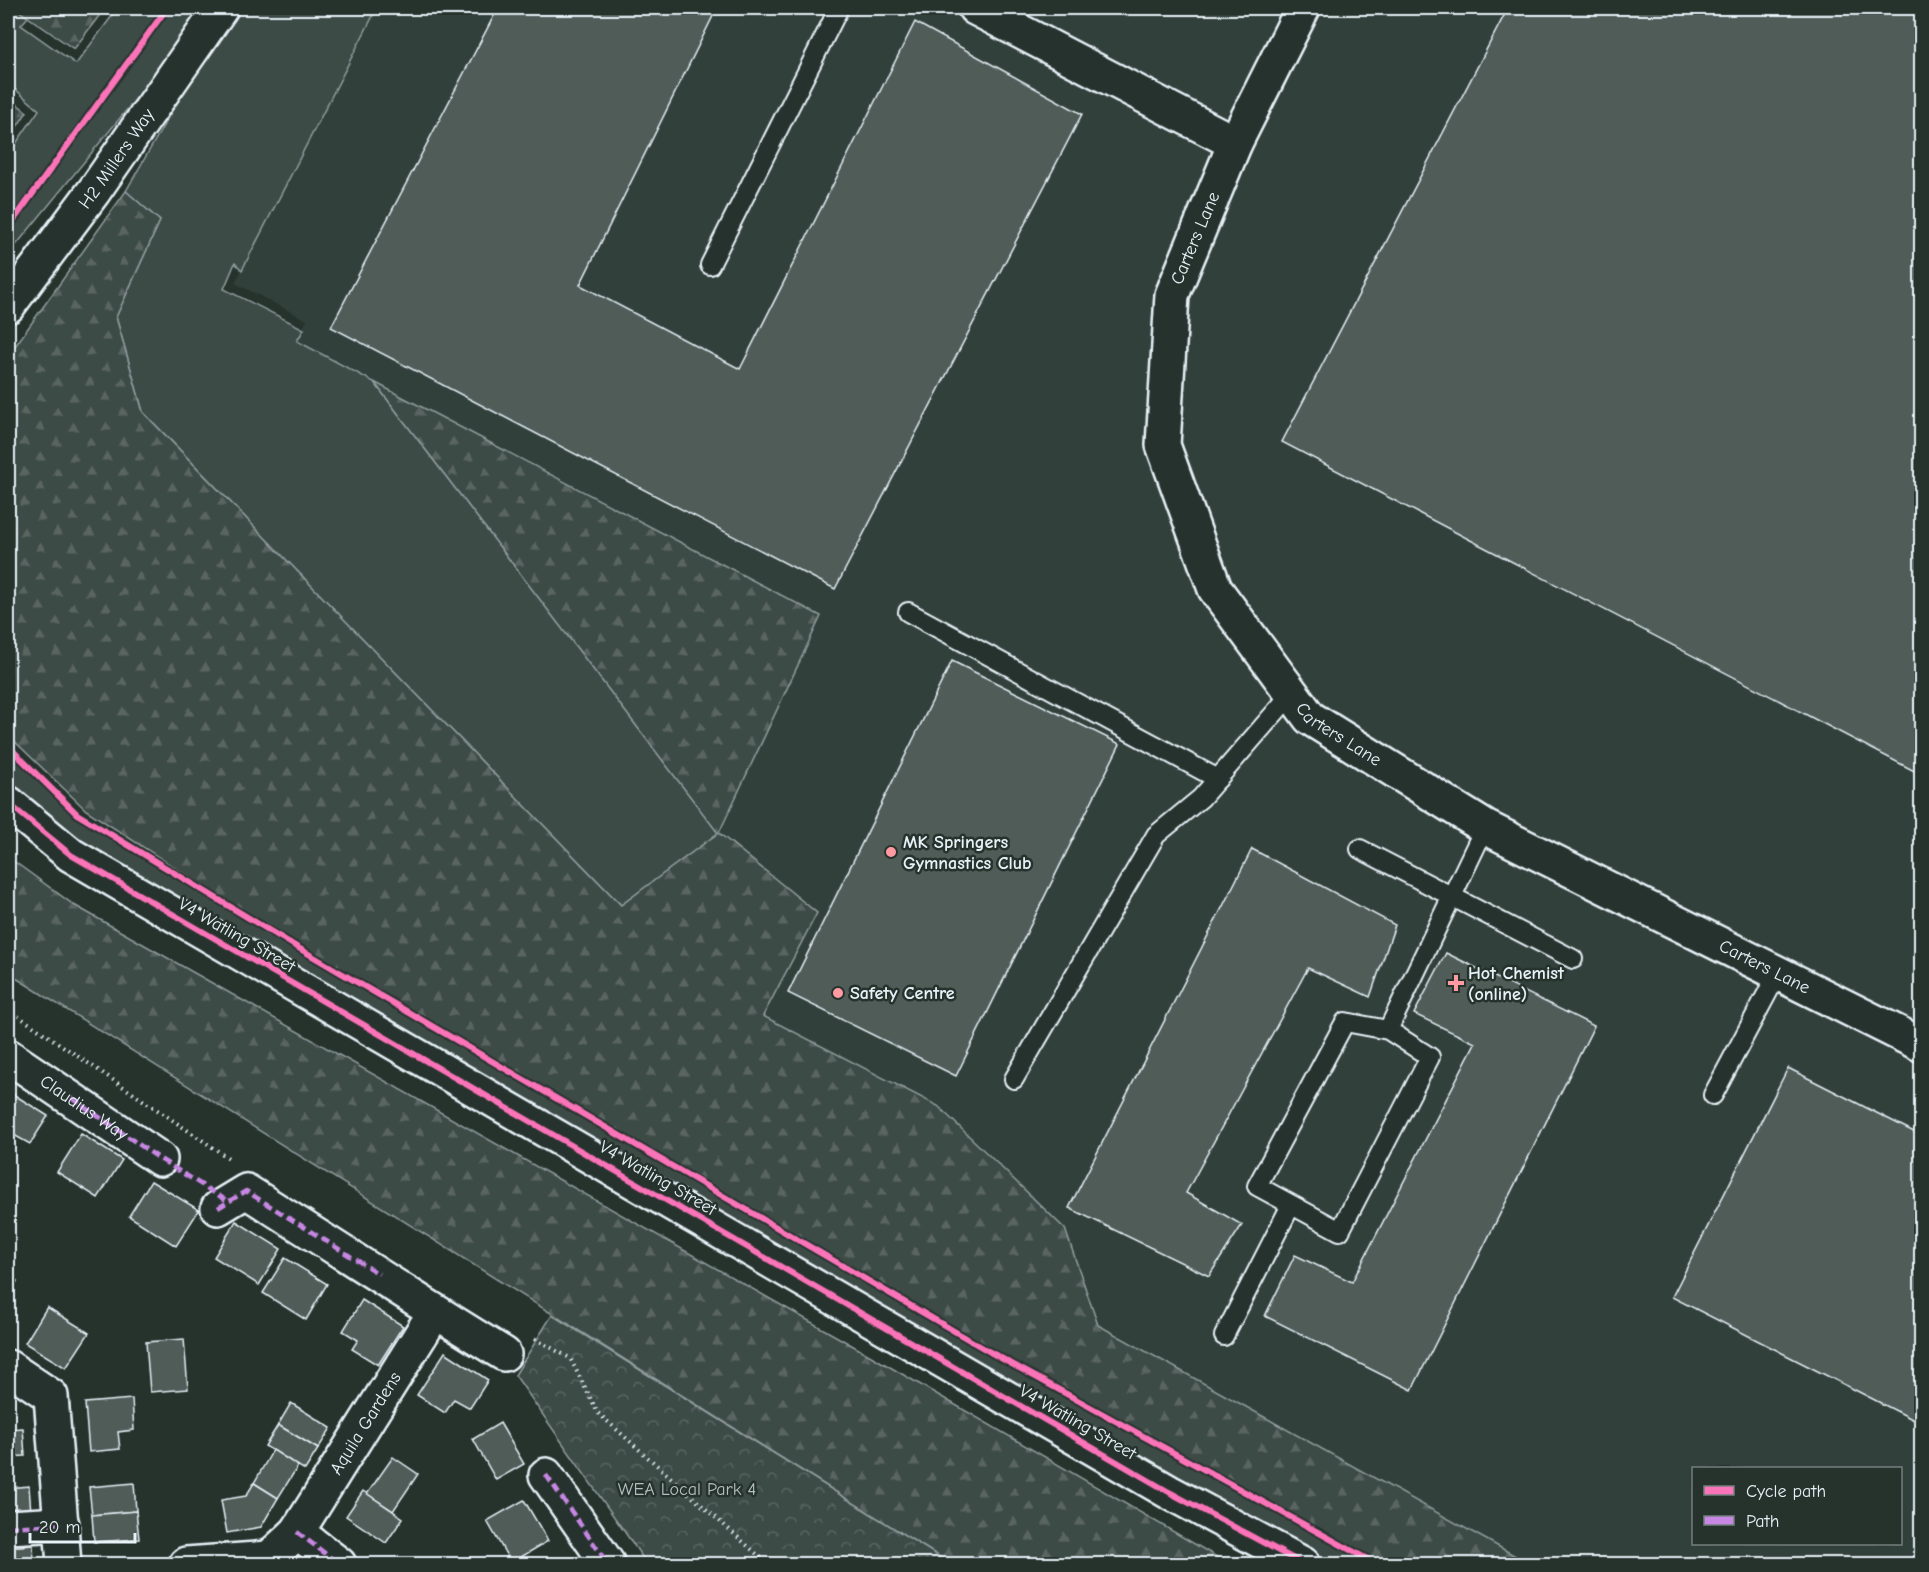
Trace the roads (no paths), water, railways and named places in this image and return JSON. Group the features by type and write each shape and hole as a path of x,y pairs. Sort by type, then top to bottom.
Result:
{"street":[{"name":"H2 Millers Way","path":"8,306 94,191 221,8"},
{"path":"975,8 1235,143"},
{"name":"Carters Lane","path":"1303,8 1235,143 1172,295 1163,445 1215,589 1310,718 1485,827 1922,1045"},
{"name":"V4 Watling Street","path":"8,803 71,855 1169,1492 1303,1564"},
{"name":"Claudius Way","path":"8,1056 160,1159"},
{"path":"218,1208 246,1191 504,1354"},
{"name":"Aquila Gardens","path":"186,1564 269,1558 297,1532 435,1312"},
{"path":"8,1367 51,1396 64,1564"},
{"path":"546,1475 608,1564"},
{"path":"8,1527 62,1524"},
{"path":"297,1532 339,1564"}],"lane":[{"path":"710,265 839,8"},
{"path":"908,612 1218,779"},
{"path":"1014,1079 1156,835 1201,798 1292,693"},
{"path":"1388,1030 1485,827"},
{"path":"1360,849 1573,959"},
{"path":"1713,1095 1778,973"},
{"path":"1345,1022 1388,1030 1430,1057 1340,1231 1257,1186 1345,1022"},
{"path":"1224,1336 1292,1205"}],"place":[{"name":"MK Springers Gymnastics Club","path":"891,852"},
{"name":"Hot Chemist (online)","path":"1456,983"},
{"name":"Safety Centre","path":"838,993"}],"park label":[{"name":"WEA Local Park 4","path":"687,1489"}]}
